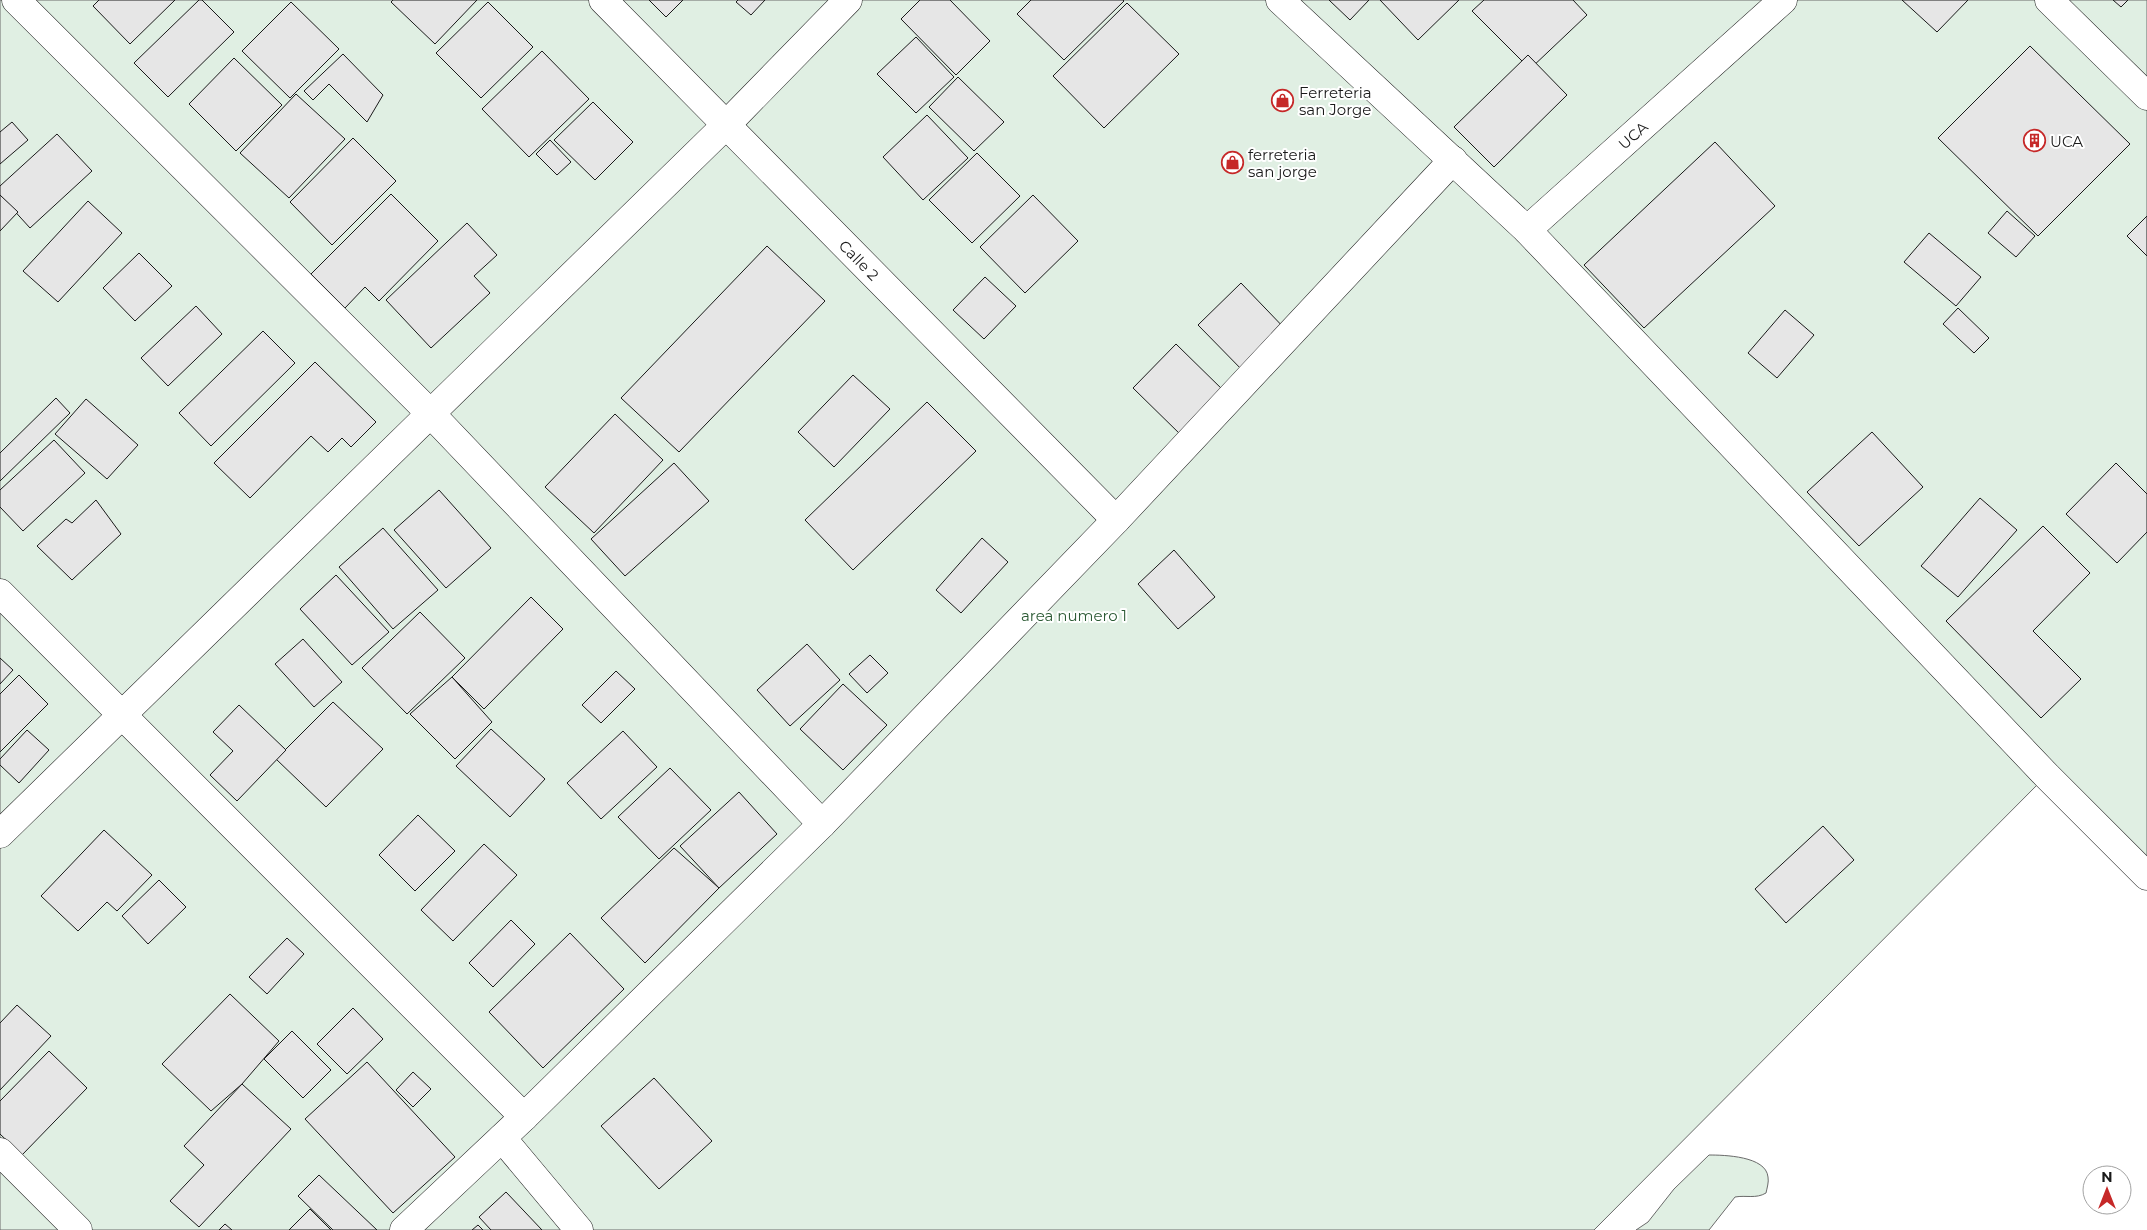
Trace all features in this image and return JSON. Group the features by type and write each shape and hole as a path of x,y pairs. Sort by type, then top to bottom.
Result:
{"street":[{"path":"16,0 431,414 822,824"},
{"name":"Calle 2","path":"602,0 1116,520"},
{"path":"0,834 726,125 848,0"},
{"path":"1280,0 1527,230 2040,768 2147,876"},
{"name":"UCA","path":"1527,230 1783,0"},
{"path":"2049,0 2147,96"},
{"path":"404,1230 524,1117 822,824 1116,520 1453,160"},
{"path":"0,593 524,1117"},
{"path":"502,1138 578,1230"},
{"path":"0,1152 78,1230"}],"green space":[{"name":"area numero 1","path":"0,0 2147,0 2147,876 2046,776 1594,1230 0,1230"},
{"path":"1709,1155 1743,1158 1760,1165 1766,1170 1768,1177 1766,1193 1755,1196 1735,1197 1709,1230 1636,1230 1648,1222 1674,1189"}],"building":[{"path":"99,0 175,0 130,44 93,6"},
{"path":"199,0 202,0 234,32 168,97 134,63"},
{"path":"393,0 477,0 435,44 391,2"},
{"path":"649,0 683,0 666,17"},
{"path":"738,0 765,0 751,15 736,2"},
{"path":"920,0 950,0 990,41 956,75 901,19"},
{"path":"1031,0 1124,1 1064,60 1017,14"},
{"path":"1329,0 1369,0 1350,20"},
{"path":"1380,0 1459,0 1418,40"},
{"path":"1484,0 1573,0 1587,15 1530,69 1472,11"},
{"path":"1902,0 1968,0 1937,32"},
{"path":"2113,0 2128,0 2121,7"},
{"path":"291,2 339,49 290,98 242,51"},
{"path":"488,2 533,47 481,98 436,53"},
{"path":"1127,3 1179,54 1104,128 1053,76"},
{"path":"916,37 954,77 916,113 877,74"},
{"name":"UCA","path":"2030,46 2130,144 2038,236 1938,138"},
{"path":"542,51 589,99 529,157 482,109"},
{"path":"343,54 383,95 367,122 329,84 313,100 304,91"},
{"path":"1528,55 1567,95 1494,167 1454,127"},
{"path":"234,58 282,105 236,151 189,104"},
{"path":"958,77 1004,122 974,151 929,107"},
{"path":"296,94 345,139 289,198 240,153"},
{"path":"593,102 633,142 595,180 554,140"},
{"path":"927,115 968,158 923,200 883,157"},
{"path":"12,122 28,140 0,164 0,132"},
{"path":"57,134 92,171 30,228 0,195 0,186"},
{"path":"353,138 396,181 332,245 290,202"},
{"path":"550,140 571,162 557,175 536,154"},
{"path":"1715,142 1775,206 1644,328 1584,265"},
{"path":"977,153 1020,196 972,243 929,200"},
{"path":"391,194 438,241 379,301 365,287 345,308 311,274"},
{"path":"0,195 18,212 0,231"},
{"path":"1033,195 1078,241 1025,293 980,247"},
{"path":"88,201 122,233 58,302 23,271"},
{"path":"2007,211 2035,236 2016,257 1988,233"},
{"path":"2147,216 2147,256 2127,236"},
{"path":"467,223 497,255 474,276 490,293 431,348 386,300"},
{"path":"1929,233 1981,277 1956,306 1904,262"},
{"path":"767,246 825,301 679,452 621,398"},
{"path":"139,253 172,286 135,321 103,288"},
{"path":"985,277 1016,306 984,339 953,310"},
{"path":"1241,283 1289,333 1247,375 1198,325"},
{"path":"196,306 222,334 168,386 141,358"},
{"path":"1958,308 1989,338 1974,353 1943,324"},
{"path":"1785,310 1814,335 1777,378 1748,353"},
{"path":"263,331 295,363 211,446 179,413"},
{"path":"1176,344 1226,393 1183,437 1133,388"},
{"path":"315,362 376,422 351,447 342,438 328,452 311,436 250,498 214,463"},
{"path":"853,375 890,409 834,467 798,432"},
{"path":"56,398 70,413 0,481 0,453"},
{"path":"86,399 138,445 107,479 55,434"},
{"path":"927,402 976,451 853,570 805,520"},
{"path":"615,414 663,460 594,533 545,487"},
{"path":"1872,432 1923,487 1859,546 1807,492"},
{"path":"54,440 85,473 23,531 0,507 0,490"},
{"path":"674,463 709,501 625,576 591,539"},
{"path":"2116,463 2147,494 2147,532 2117,563 2066,514"},
{"path":"439,490 491,548 446,588 394,530"},
{"path":"1980,498 2017,530 1958,597 1921,566"},
{"path":"96,500 121,534 72,580 37,546 66,519 72,523"},
{"path":"2043,526 2090,573 2033,631 2081,679 2041,718 1946,621"},
{"path":"383,528 438,590 393,629 339,567"},
{"path":"982,538 1008,562 961,613 936,590"},
{"path":"1174,550 1215,597 1178,629 1138,584"},
{"path":"336,575 389,632 352,665 300,609"},
{"path":"531,597 563,629 484,709 452,677"},
{"path":"420,612 465,658 407,714 362,668"},
{"path":"303,639 342,682 314,707 275,664"},
{"path":"807,644 840,680 790,726 757,690"},
{"path":"870,655 888,673 867,693 849,674"},
{"path":"0,658 13,670 0,684"},
{"path":"616,671 635,689 601,723 582,705"},
{"path":"19,675 48,704 0,752 0,694"},
{"path":"452,677 492,722 455,759 410,714"},
{"path":"843,684 887,725 843,770 800,729"},
{"path":"333,702 383,749 326,807 276,759"},
{"path":"239,705 286,750 237,801 210,775 233,751 213,732"},
{"path":"491,729 545,779 510,817 456,766"},
{"path":"27,730 49,750 19,783 0,765 0,759"},
{"path":"623,731 657,767 601,819 567,783"},
{"path":"670,768 711,810 659,859 618,817"},
{"path":"739,792 777,834 719,888 680,846"},
{"path":"418,815 455,851 415,891 379,855"},
{"path":"1823,826 1854,860 1786,923 1755,889"},
{"path":"104,830 152,875 117,911 107,902 78,931 41,896"},
{"path":"484,844 517,875 453,941 421,910"},
{"path":"674,848 719,888 645,963 601,918"},
{"path":"159,880 186,907 148,944 122,916"},
{"path":"511,920 535,944 493,987 469,963"},
{"path":"570,933 624,989 543,1068 489,1012"},
{"path":"287,938 304,954 267,994 249,977"},
{"path":"230,994 279,1041 242,1084 211,1111 162,1064"},
{"path":"17,1005 51,1036 0,1090 0,1023"},
{"path":"353,1008 383,1039 347,1074 317,1044"},
{"path":"292,1031 331,1070 303,1098 264,1059"},
{"path":"49,1051 87,1088 22,1155 0,1134 0,1101"},
{"path":"367,1062 455,1157 393,1213 305,1119"},
{"path":"413,1072 431,1089 413,1107 396,1090"},
{"path":"654,1078 712,1141 659,1189 601,1126"},
{"path":"242,1084 291,1129 199,1227 170,1201 204,1165 184,1146"},
{"path":"319,1175 377,1230 333,1230 298,1196"},
{"path":"506,1192 542,1230 491,1230 479,1217"},
{"path":"310,1209 331,1230 289,1230"},
{"path":"225,1224 232,1230 219,1230"},
{"path":"478,1225 483,1230 472,1230"}],"place":[{"name":"Ferreteria san Jorge","path":"1283,101"},
{"name":"UCA","path":"2034,141"},
{"name":"ferreteria san jorge","path":"1232,163"}]}
